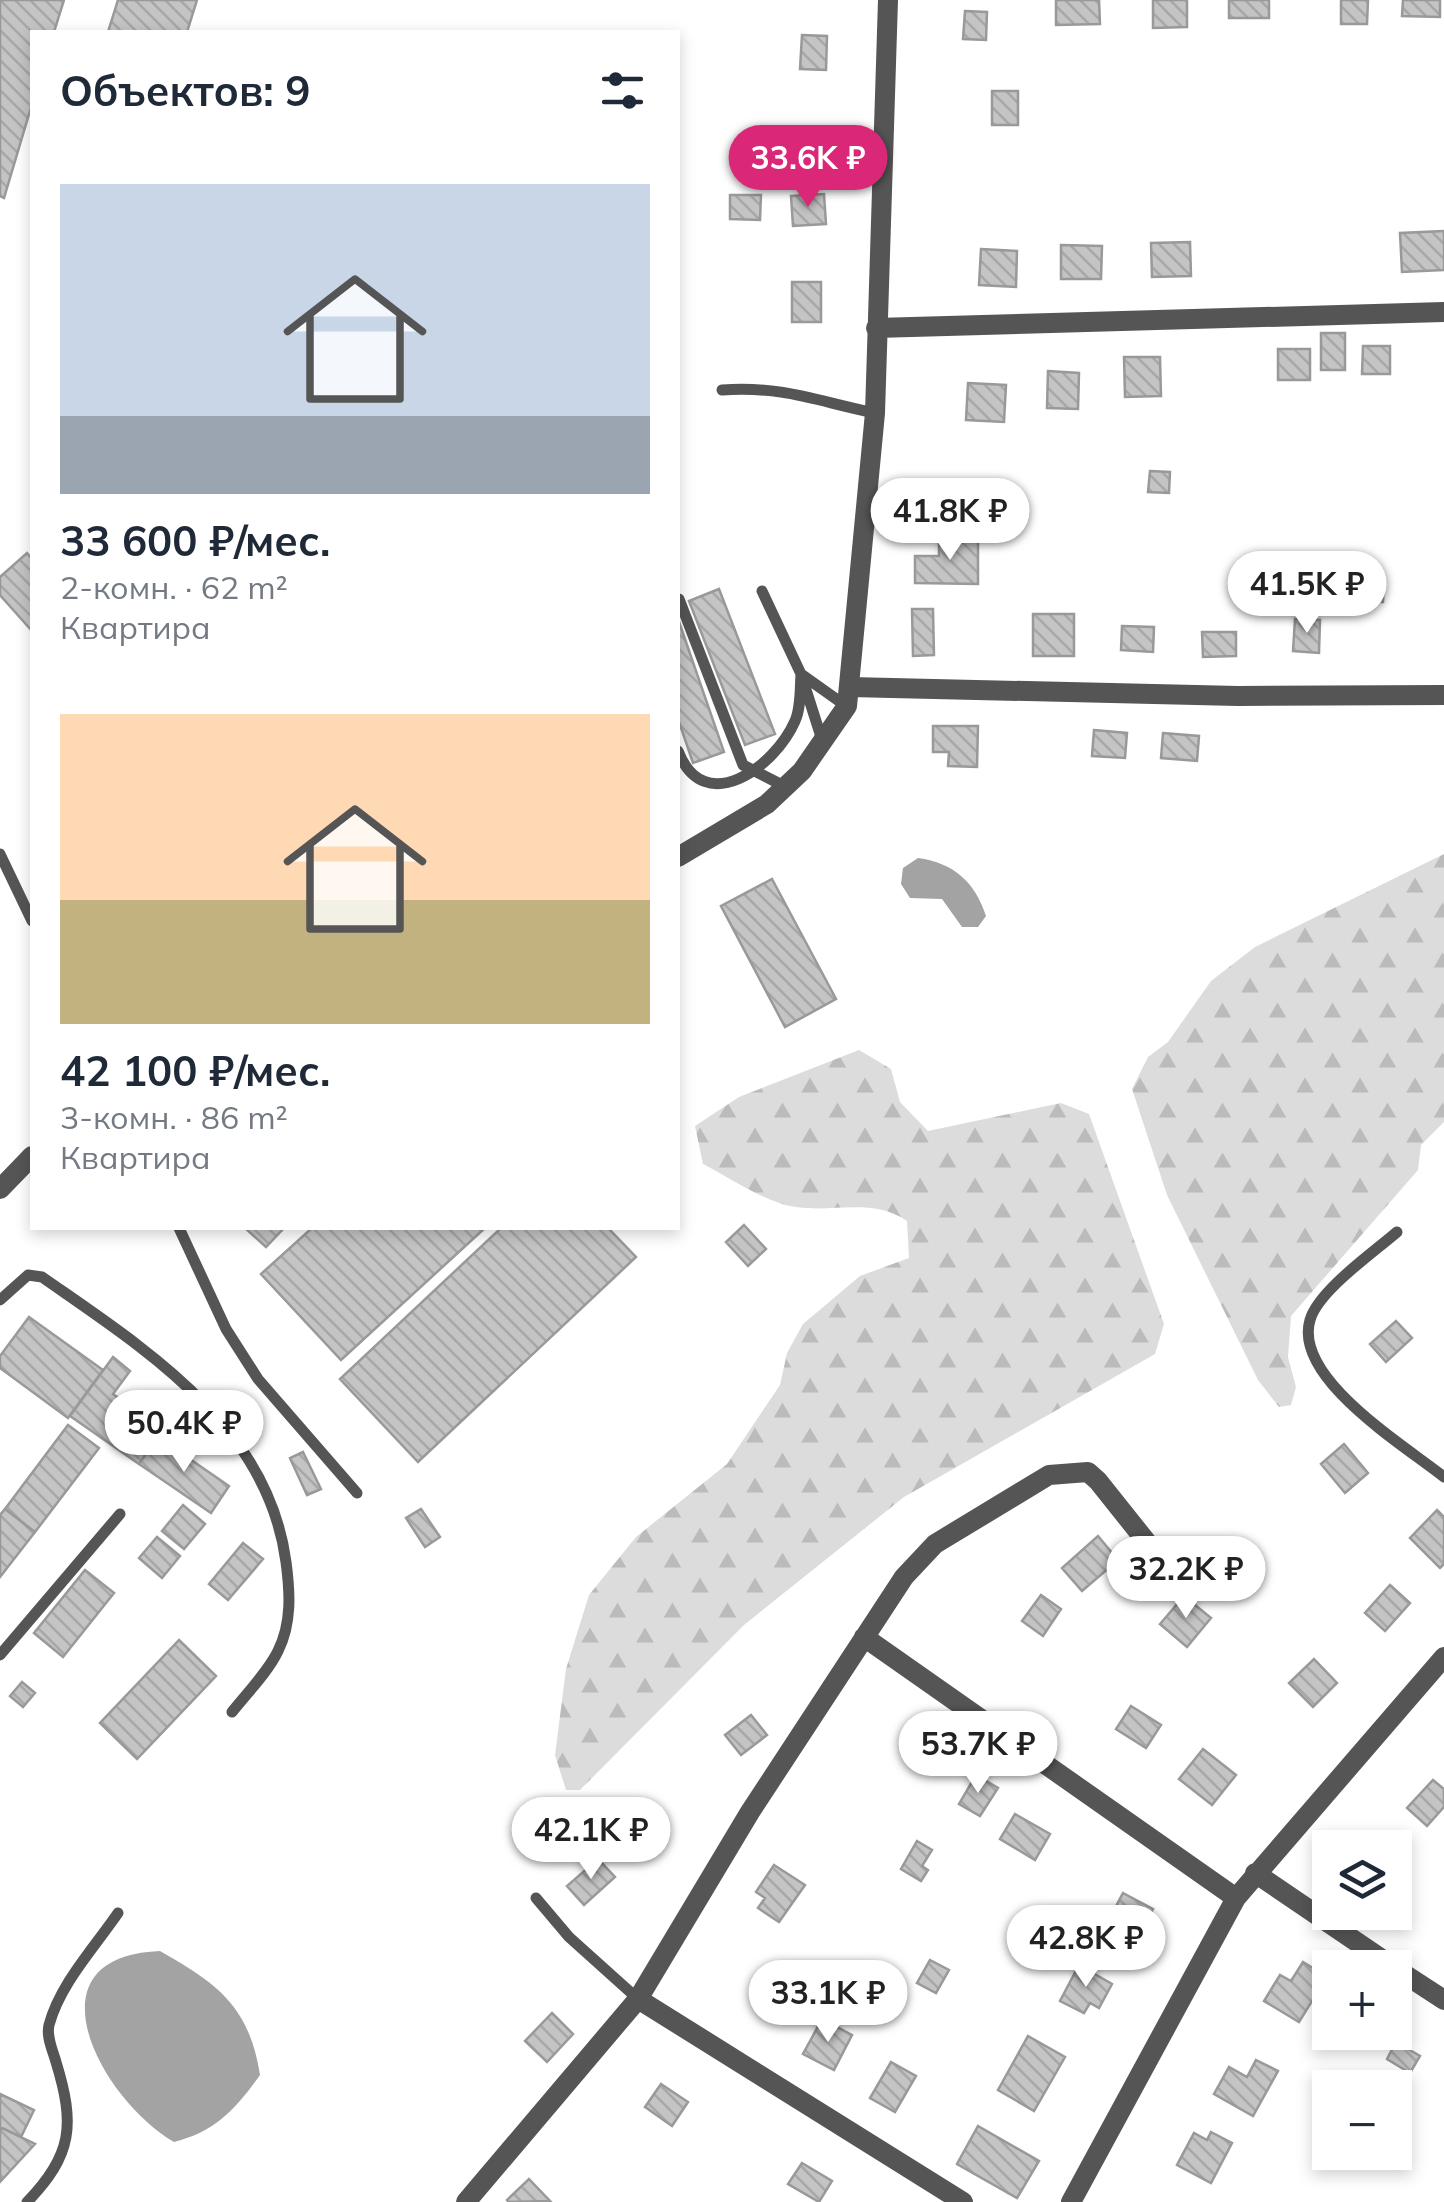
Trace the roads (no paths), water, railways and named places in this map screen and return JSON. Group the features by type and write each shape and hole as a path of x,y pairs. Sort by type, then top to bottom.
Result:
{"street":[{"path":"680,855 706,844 786,786 823,743 848,696 875,413 888,0"},
{"path":"876,328 1444,312"},
{"path":"848,696 1444,696"},
{"path":"0,1189 30,1158"},
{"path":"466,2202 638,1998 750,1812 864,1637 904,1577 936,1544 1049,1476 1088,1472 1161,1560"},
{"path":"864,1637 1236,1898"},
{"path":"1071,2202 1236,1898 1444,1657"},
{"path":"1255,1873 1368,1950"},
{"path":"1412,1979 1444,2000"},
{"path":"638,1998 964,2202"}],"lane":[{"path":"722,390 784,390 875,413"},
{"path":"762,590 801,674 823,743"},
{"path":"680,602 743,766 786,786"},
{"path":"801,674 848,696"},
{"path":"680,755 700,781 717,782 756,773 770,762 797,717 801,674"},
{"path":"0,854 30,917"},
{"path":"179,1230 226,1328 258,1379 356,1493"},
{"path":"1397,1232 1333,1288 1310,1317 1308,1344 1318,1370 1336,1389 1444,1477"},
{"path":"0,1300 28,1275 42,1276 150,1354 208,1403 258,1476 282,1527 291,1602 278,1651 232,1712"},
{"path":"0,1655 120,1514"},
{"path":"536,1898 570,1937 638,1998"},
{"path":"27,2202 61,2160 70,2130 65,2091 48,2029 62,1993 118,1914"}]}
